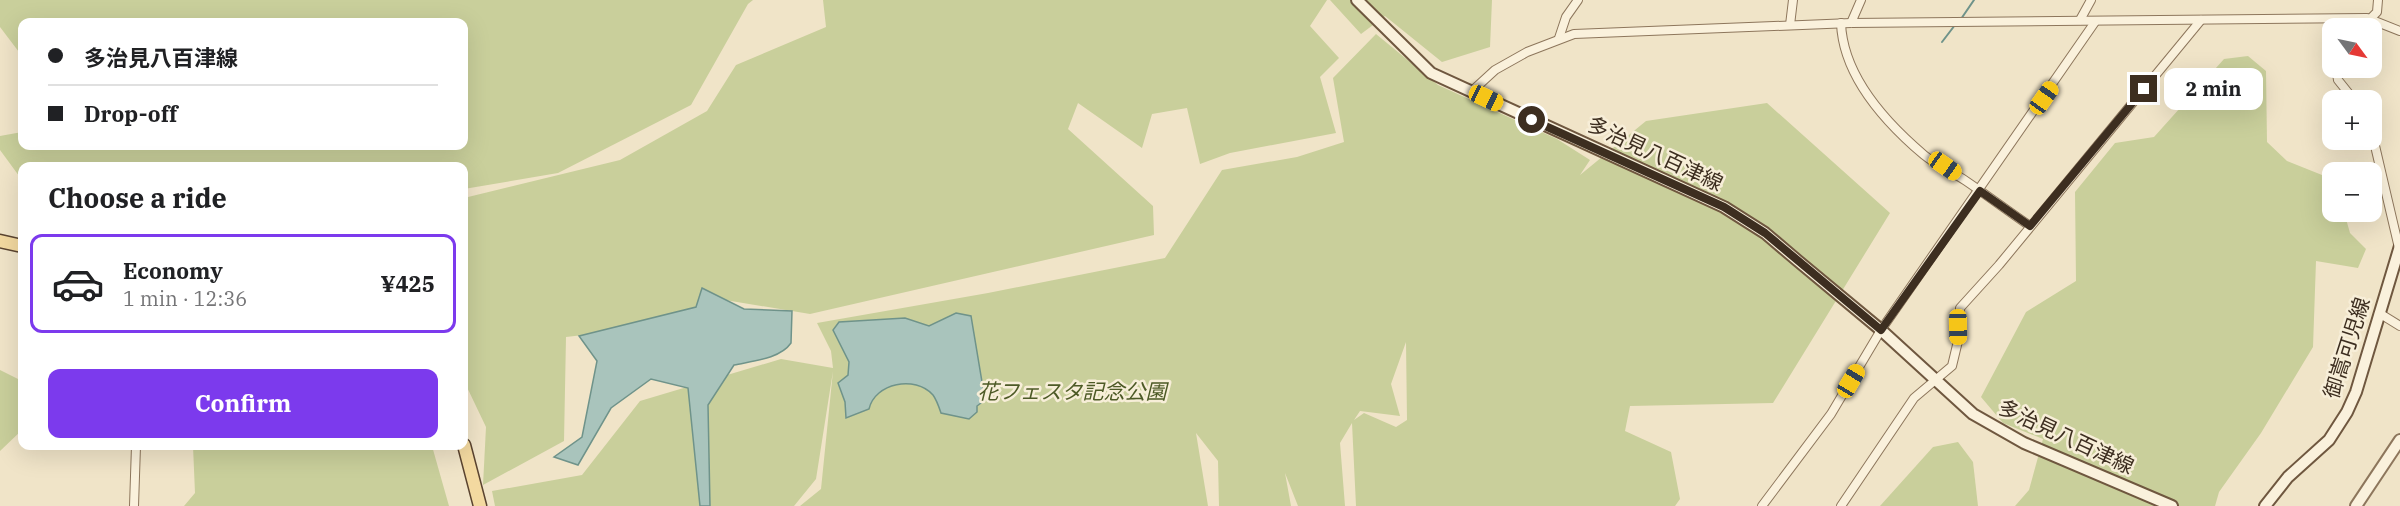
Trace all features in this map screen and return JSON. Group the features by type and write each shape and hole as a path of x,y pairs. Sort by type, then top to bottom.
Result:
{"main road":[{"name":"多治見八百津線","path":"1357,0 1431,73 1724,207 1765,233 1881,330 1973,414 2024,443 2172,506"},
{"path":"0,241 18,245"},
{"name":"御嵩可児線","path":"2265,506 2288,477 2328,440 2347,412 2356,392 2399,247"},
{"path":"2356,506 2400,440"},
{"path":"465,450 480,506"}],"street":[{"path":"1559,38 1566,17 1578,0"},
{"path":"1790,25 1793,0"},
{"path":"1851,23 1861,0"},
{"path":"2080,20 2091,0"},
{"path":"2372,18 2377,12 2378,0"},
{"path":"1471,92 1495,70 1559,38 1574,34 1841,23 2322,19"},
{"path":"1841,506 1914,398 1952,366 1956,357 1960,308 2201,20"},
{"path":"1762,506 1831,414 1881,330 1980,191 2095,22"},
{"path":"1841,23 1844,48 1863,90 1873,103 1925,156 2030,226"},
{"path":"2382,24 2400,31"},
{"path":"2376,150 2399,247"},
{"path":"2379,313 2400,326"},
{"path":"134,506 136,450"}],"green space":[{"path":"0,0 753,0 748,4 691,105 558,173 468,188 468,162 18,162 18,175 0,150 0,136 18,133 18,150 468,150 468,18 18,18 18,51 0,27"},
{"path":"823,0 1327,0 1310,26 1339,58 1320,77 1336,133 1230,153 1200,164 1187,108 1152,114 1142,148 1078,103 1068,129 1153,206 1154,235 810,314 719,299 627,330 566,337 564,441 483,485 486,427 468,389 468,197 620,160 707,111 736,65 826,27"},
{"path":"1330,0 1492,0 1490,47 1442,62 1385,16 1361,34"},
{"name":"花フェスタ記念公園","path":"1376,34 1438,85 1557,139 1590,160 1580,175 1646,121 1767,103 1890,213 1773,403 1630,406 1625,431 1671,452 1680,499 1675,506 1356,506 1352,423 1340,443 1345,506 1298,506 1285,473 1291,506 1219,506 1218,461 1196,433 1208,506 800,506 821,489 833,371 816,479 794,506 495,506 492,491 582,475 640,401 781,359 833,368 831,351 817,323 988,293 1165,258 1222,170 1297,157 1344,142 1333,78","holes":["1406,342 1407,420 1396,427 1364,413 1354,420 1360,411 1400,416 1391,384"]},
{"path":"2248,56 2266,71 2267,142 2287,161 2322,175 2322,222 2347,222 2350,233 2366,249 2358,268 2316,261 2313,347 2261,433 2219,492 2215,506 2015,506 2029,490 2043,439 2003,423 1981,397 2026,312 2076,281 2075,192 2115,143 2154,137 2224,59"},
{"path":"0,370 18,379 18,434 0,451"},
{"path":"1958,442 1973,462 1978,506 1880,506 1933,447"},
{"path":"193,450 433,450 449,506 184,506 195,493"}],"water":[{"path":"702,288 744,309 792,311 791,343 773,356 734,365 708,405 710,506 700,506 688,388 651,379 611,408 578,465 554,457 582,437 597,361 579,336 696,307"},
{"path":"956,313 971,316 985,400 977,406 977,412 969,419 941,413 933,395 916,385 906,384 887,388 873,400 869,409 846,418 845,402 838,383 848,375 849,362 833,330 839,322 905,318 929,326"}],"waterway":[{"path":"1961,19 1974,0"},
{"path":"1942,42 1955,25"}],"route":[{"path":"1532,120 1724,207 1765,233 1881,330 1980,191 2030,226 2144,89"}]}
